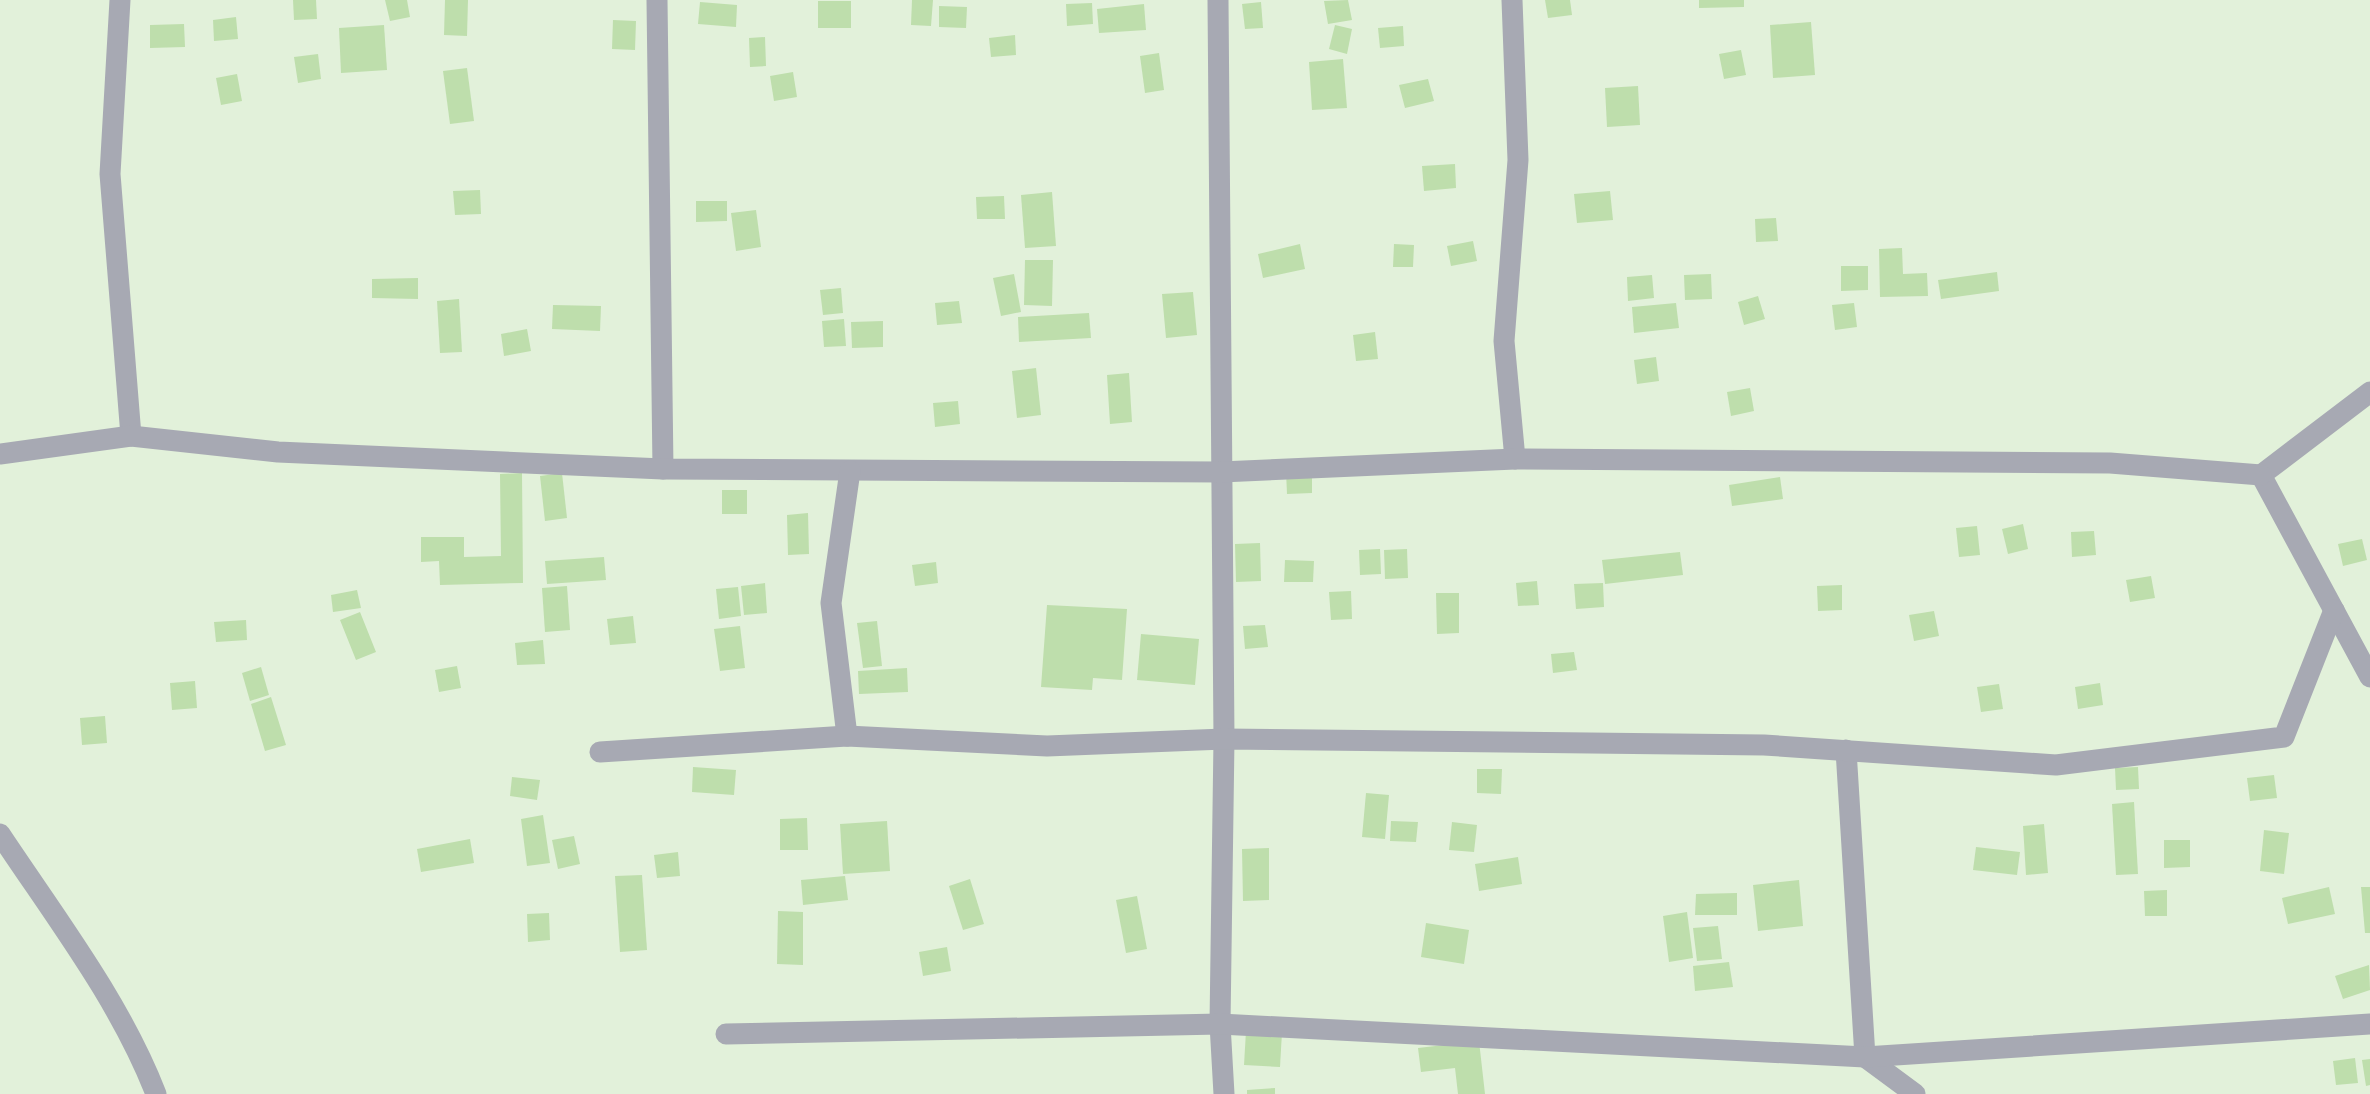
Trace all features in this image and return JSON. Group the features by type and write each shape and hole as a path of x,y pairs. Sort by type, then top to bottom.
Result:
{"street":[{"path":"120,0 110,174 131,436"},
{"path":"657,0 663,469"},
{"path":"1218,0 1224,739 1220,1024 1224,1094"},
{"path":"1512,0 1518,160 1504,341 1515,459"},
{"path":"0,454 131,436 278,452 663,469 1221,472 1515,459 2110,463 2261,475 2370,393"},
{"path":"847,736 831,603 850,471"},
{"path":"2261,475 2370,677"},
{"path":"600,752 847,736 1047,746 1224,739 1763,745 2056,765 2284,737 2334,610"},
{"path":"1846,750 1865,1057 1915,1094"},
{"path":"0,834 66,932 140,1054 156,1094"},
{"path":"726,1034 1220,1024 1865,1057 2370,1024"}],"building":[{"path":"293,0 316,0 317,19 294,20"},
{"path":"385,0 407,0 410,17 390,21"},
{"path":"445,0 468,0 467,36 444,35"},
{"path":"912,0 933,0 931,26 911,25"},
{"path":"1348,0 1352,20 1328,24 1324,1"},
{"path":"1545,0 1570,0 1572,15 1548,18"},
{"path":"1699,0 1744,0 1744,7 1699,8"},
{"path":"818,1 851,1 851,28 818,28"},
{"path":"700,2 737,5 736,27 698,24"},
{"path":"1261,2 1263,28 1245,29 1242,4"},
{"path":"1092,3 1093,24 1067,26 1066,4"},
{"path":"1144,4 1146,30 1099,33 1097,9"},
{"path":"939,6 967,7 966,28 939,27"},
{"path":"236,17 238,39 214,41 213,20"},
{"path":"613,20 636,21 635,50 612,49"},
{"path":"1811,22 1815,75 1773,78 1770,25"},
{"path":"184,24 185,47 150,48 150,25"},
{"path":"384,25 387,70 341,73 339,28"},
{"path":"1335,25 1352,29 1347,54 1329,49"},
{"path":"1403,26 1404,46 1380,48 1378,28"},
{"path":"1015,35 1016,55 991,57 989,38"},
{"path":"765,37 766,66 750,67 749,38"},
{"path":"1741,50 1746,75 1724,79 1719,54"},
{"path":"1159,53 1164,90 1145,93 1140,56"},
{"path":"318,54 321,79 298,83 294,57"},
{"path":"1343,59 1347,108 1312,110 1309,62"},
{"path":"467,68 474,121 450,124 443,71"},
{"path":"793,72 797,97 774,101 770,76"},
{"path":"237,74 242,101 221,105 216,78"},
{"path":"1428,79 1434,101 1405,108 1399,85"},
{"path":"1638,86 1640,125 1607,127 1605,88"},
{"path":"1455,164 1456,188 1424,191 1422,166"},
{"path":"480,190 481,214 455,215 453,191"},
{"path":"1610,191 1613,220 1577,223 1574,194"},
{"path":"1052,192 1056,246 1025,248 1021,195"},
{"path":"1004,196 1005,219 977,219 976,197"},
{"path":"696,201 727,201 727,221 696,222"},
{"path":"756,210 761,247 736,251 731,213"},
{"path":"1776,218 1778,241 1756,242 1755,219"},
{"path":"1473,241 1477,261 1451,266 1447,246"},
{"path":"1300,244 1305,269 1263,278 1258,254"},
{"path":"1394,244 1414,245 1413,267 1393,267"},
{"path":"1902,248 1903,274 1927,273 1928,296 1880,297 1879,249"},
{"path":"1025,260 1053,260 1052,306 1024,305"},
{"path":"1841,266 1868,266 1868,290 1841,291"},
{"path":"1997,272 1999,291 1941,299 1938,280"},
{"path":"1014,274 1021,312 1001,316 993,278"},
{"path":"1711,274 1712,299 1685,300 1684,275"},
{"path":"1652,275 1654,298 1628,301 1627,277"},
{"path":"418,278 418,299 372,298 372,279"},
{"path":"841,288 843,313 823,315 820,290"},
{"path":"1193,292 1197,335 1166,338 1162,294"},
{"path":"1758,296 1765,319 1744,325 1738,302"},
{"path":"459,299 462,352 440,353 437,301"},
{"path":"959,301 962,323 937,325 935,303"},
{"path":"1676,303 1679,328 1634,333 1632,307"},
{"path":"1854,303 1857,327 1835,330 1832,305"},
{"path":"553,305 601,306 600,331 552,329"},
{"path":"1089,313 1091,338 1019,342 1018,317"},
{"path":"844,319 846,346 824,347 822,321"},
{"path":"883,321 883,347 852,348 851,322"},
{"path":"527,329 531,351 504,356 501,334"},
{"path":"1375,332 1378,359 1356,361 1353,335"},
{"path":"1656,357 1659,381 1637,384 1634,360"},
{"path":"1036,368 1041,415 1017,418 1012,371"},
{"path":"1129,373 1132,422 1110,424 1107,375"},
{"path":"1750,388 1754,411 1731,416 1727,392"},
{"path":"958,401 960,424 935,427 933,403"},
{"path":"1312,470 1312,493 1287,494 1286,471"},
{"path":"522,473 523,583 440,585 439,561 421,562 421,537 464,537 464,557 501,556 500,474"},
{"path":"562,473 567,518 545,521 540,476"},
{"path":"1780,477 1783,499 1732,506 1729,485"},
{"path":"722,490 747,490 747,514 722,514"},
{"path":"808,513 809,554 788,555 787,515"},
{"path":"2023,524 2028,549 2008,554 2002,529"},
{"path":"1977,526 1980,555 1959,557 1956,528"},
{"path":"2094,531 2096,555 2072,557 2071,532"},
{"path":"2362,539 2367,560 2343,566 2338,544"},
{"path":"1260,543 1261,581 1236,582 1235,544"},
{"path":"1380,549 1381,574 1360,575 1359,550"},
{"path":"1407,549 1408,578 1385,579 1384,550"},
{"path":"1680,552 1683,575 1605,584 1602,560"},
{"path":"604,557 606,580 547,584 545,561"},
{"path":"1285,560 1314,561 1313,582 1284,582"},
{"path":"936,562 938,583 915,586 912,565"},
{"path":"2151,576 2155,598 2130,602 2126,580"},
{"path":"1537,581 1539,605 1518,606 1516,583"},
{"path":"765,583 767,613 744,615 741,586"},
{"path":"1603,583 1604,607 1576,609 1574,584"},
{"path":"1842,585 1842,610 1818,611 1817,586"},
{"path":"567,586 570,630 545,632 542,588"},
{"path":"738,587 741,616 719,619 716,589"},
{"path":"357,590 361,608 333,612 331,595"},
{"path":"1351,591 1352,619 1331,620 1329,592"},
{"path":"1436,593 1459,593 1459,633 1437,634"},
{"path":"1047,605 1127,609 1122,680 1093,678 1092,690 1041,687"},
{"path":"1934,611 1939,636 1914,641 1909,615"},
{"path":"360,612 376,652 356,660 340,620"},
{"path":"633,616 636,643 610,645 607,619"},
{"path":"246,620 247,640 216,642 214,622"},
{"path":"877,621 882,666 863,668 857,623"},
{"path":"1265,625 1268,647 1245,649 1243,626"},
{"path":"740,626 745,668 720,671 714,629"},
{"path":"1141,634 1199,639 1195,685 1137,680"},
{"path":"543,640 545,664 517,665 515,643"},
{"path":"1574,652 1577,670 1553,673 1551,654"},
{"path":"457,666 461,688 439,692 435,670"},
{"path":"261,667 269,695 250,701 242,673"},
{"path":"907,668 908,692 859,694 858,671"},
{"path":"195,681 197,708 172,710 170,683"},
{"path":"2100,683 2103,705 2078,709 2075,687"},
{"path":"1999,684 2003,709 1981,712 1977,687"},
{"path":"271,697 286,745 265,751 251,704"},
{"path":"105,716 107,743 82,745 80,718"},
{"path":"693,767 736,770 734,795 692,792"},
{"path":"2138,767 2139,789 2116,790 2115,768"},
{"path":"1477,769 1502,769 1501,794 1477,793"},
{"path":"2274,775 2277,798 2250,801 2247,778"},
{"path":"512,777 540,780 537,800 510,796"},
{"path":"1366,793 1389,795 1385,839 1362,837"},
{"path":"2134,802 2138,874 2116,875 2112,804"},
{"path":"543,815 550,863 527,866 521,819"},
{"path":"807,818 808,850 780,850 780,819"},
{"path":"887,821 890,871 843,874 840,824"},
{"path":"1391,821 1418,822 1416,842 1390,841"},
{"path":"1452,822 1477,825 1474,852 1449,850"},
{"path":"2044,824 2048,873 2026,875 2023,826"},
{"path":"2264,830 2289,833 2284,874 2260,871"},
{"path":"574,836 580,864 558,869 552,840"},
{"path":"470,839 474,863 421,872 417,849"},
{"path":"2164,840 2190,840 2190,867 2164,868"},
{"path":"1976,847 2020,852 2017,875 1973,870"},
{"path":"1269,848 1269,900 1243,901 1242,849"},
{"path":"678,852 680,876 657,878 654,855"},
{"path":"1518,857 1522,884 1479,891 1475,864"},
{"path":"642,875 647,950 620,952 615,876"},
{"path":"845,876 848,900 803,905 801,880"},
{"path":"970,879 984,924 963,930 949,886"},
{"path":"1799,880 1803,926 1758,931 1753,885"},
{"path":"2329,887 2335,914 2288,924 2282,898"},
{"path":"2361,887 2370,887 2370,933 2365,933"},
{"path":"2167,890 2167,916 2145,916 2144,891"},
{"path":"1737,893 1737,915 1695,915 1696,894"},
{"path":"1137,896 1147,949 1126,953 1116,900"},
{"path":"778,911 803,912 803,965 777,964"},
{"path":"1687,912 1693,958 1669,962 1663,916"},
{"path":"549,913 550,940 528,942 527,914"},
{"path":"1426,923 1469,930 1464,964 1421,957"},
{"path":"1718,926 1722,959 1697,961 1693,928"},
{"path":"947,947 951,971 923,976 919,952"},
{"path":"1729,962 1733,987 1695,991 1693,966"},
{"path":"2369,965 2370,990 2343,999 2335,976"},
{"path":"1246,1031 1282,1032 1280,1067 1244,1065"},
{"path":"1479,1041 1485,1094 1458,1094 1455,1068 1421,1072 1418,1048"},
{"path":"2355,1058 2358,1083 2336,1085 2333,1061"},
{"path":"2370,1059 2370,1085 2366,1086 2362,1060"},
{"path":"1275,1088 1275,1094 1247,1094 1247,1090"}]}
